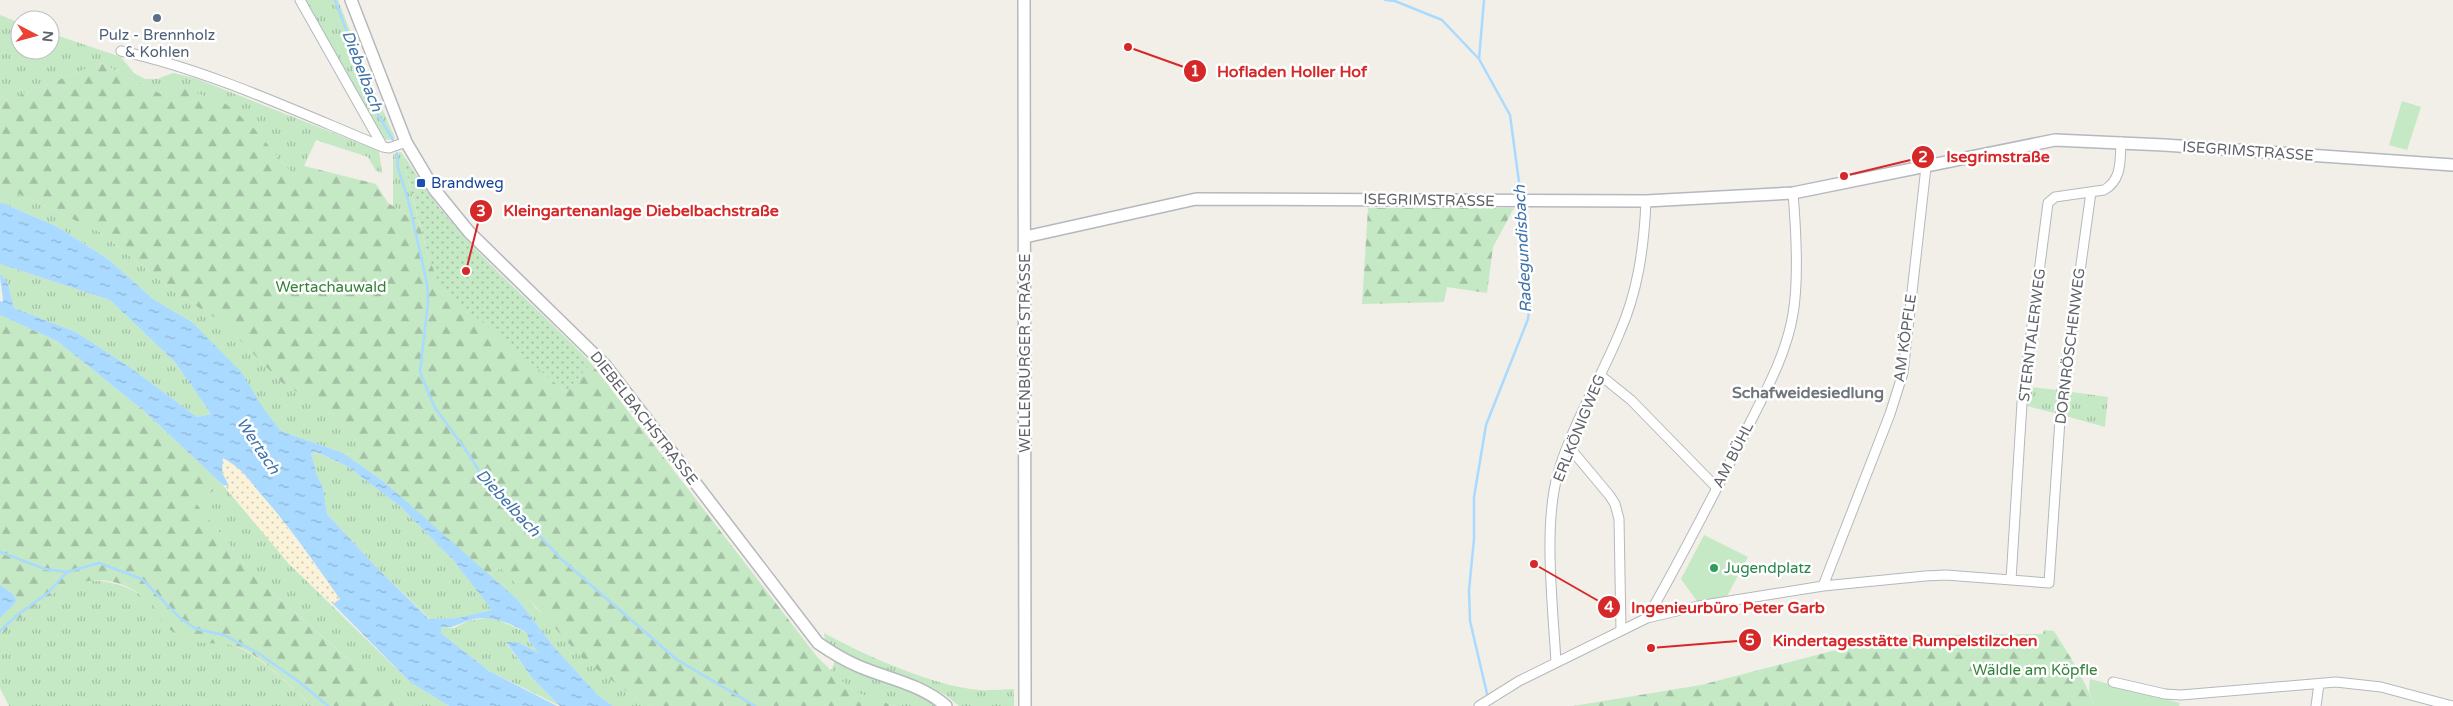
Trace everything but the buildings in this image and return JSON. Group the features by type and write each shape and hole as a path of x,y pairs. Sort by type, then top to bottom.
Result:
{"street":[{"path":"300,0 383,147"},
{"name":"DIEBELBACHSTRASSE","path":"352,0 406,142 434,189 469,232 606,365 818,643 834,654 858,666 904,681 937,697 946,706"},
{"name":"WELLENBURGER STRASSE","path":"1024,0 1025,706"},
{"path":"121,51 159,60 216,80 383,147 390,148 406,142"},
{"name":"ISEGRIMSTRASSE","path":"1025,236 1196,199 1646,201 1794,193 2055,140 2122,142 2401,163 2453,165"},
{"name":"STERNTALERWEG","path":"2011,580 2022,403 2048,203 2055,196 2104,190 2114,182 2119,168 2122,142"},
{"name":"AM KÖPFLE","path":"1823,586 1890,414 1903,373 1926,167"},
{"name":"DORNRÖSCHENWEG","path":"2011,580 2049,583 2060,406 2091,192"},
{"name":"AM BÜHL","path":"1647,618 1717,488 1778,361 1793,314 1794,193"},
{"name":"ERLKÖNIGWEG","path":"1556,662 1551,524 1558,472 1619,335 1632,297 1639,269 1646,201"},
{"path":"1600,375 1631,400 1717,488"},
{"path":"1568,446 1615,504 1619,519 1621,631"},
{"path":"1482,704 1556,662 1647,618 1698,606 1823,586 1946,575 2011,580"},
{"path":"2112,682 2165,694 2181,695 2319,684 2358,683 2452,706"},
{"path":"2316,706 2319,684"}],"green space":[{"path":"303,0 338,0 395,138 388,140 379,137"},
{"path":"0,15 10,19 10,60 60,60 60,36 121,57 134,73 145,79 157,79 173,73 195,78 379,151 382,173 376,171 368,157 316,140 304,166 294,176 253,127 161,94 101,63 8,100 0,96"},
{"name":"Wertachauwald","path":"101,63 161,94 175,85 226,104 253,127 294,176 304,166 376,184 388,203 419,222 428,255 441,287 566,392 591,363 818,658 854,692 895,706 651,706 637,699 584,660 502,569 494,570 487,575 383,481 343,453 358,454 359,443 336,417 281,382 222,322 177,294 100,232 0,185 0,96 8,100"},
{"path":"2402,101 2421,107 2407,150 2389,145"},
{"path":"401,152 419,222 393,206 393,154"},
{"path":"401,152 436,204 477,251 591,363 566,392 440,287 428,255"},
{"path":"0,185 100,232 177,294 222,322 281,382 336,417 359,443 358,454 343,453 281,431 192,322 153,299 108,259 56,226 0,202"},
{"path":"1368,208 1514,208 1493,247 1487,293 1447,287 1444,302 1362,304"},
{"path":"0,264 110,300 175,362 211,414 197,417 131,368 76,332 14,308 8,284 0,273"},
{"path":"0,315 57,341 144,411 223,485 195,502 255,577 348,659 410,706 313,706 276,672 255,656 235,646 197,642 180,636 164,625 156,608 133,589 112,582 92,580 72,585 53,594 34,606 0,637 0,618 17,601 12,593 0,585"},
{"path":"2029,387 2057,390 2054,413 2027,406"},
{"path":"2064,391 2108,397 2105,427 2062,415"},
{"path":"315,452 347,466 401,507 453,560 493,610 457,618 430,619 377,568 327,514 323,487 317,475 311,453"},
{"path":"223,485 290,565 410,682 449,706 410,706 370,678 255,577 195,502"},
{"name":"Jugendplatz","path":"1704,535 1748,557 1725,600 1699,604 1681,579"},
{"path":"502,569 513,579 536,608 637,699 651,706 613,706 598,695 554,647 518,600 487,575 494,570"},
{"path":"88,580 123,586 139,594 154,606 168,628 179,635 195,640 229,644 247,652 267,666 313,706 9,706 0,688 0,637 17,619 57,589"},
{"path":"492,617 527,633 529,641 541,654 518,642 506,643 533,679 560,706 489,671 441,633 441,627 454,628 468,621"},
{"name":"Wäldle am Köpfle","path":"2044,630 2054,631 2071,658 2094,706 1573,706 1701,685 1871,641 1929,635 2043,634"},
{"path":"824,633 878,660 920,676 979,690 1014,689 1014,706 959,706 947,696 929,687 838,650 825,640"},
{"path":"835,660 903,686 939,706 895,706 854,692 831,671"},
{"path":"2090,679 2180,703 2179,706 2094,706 2089,691"}],"sand":[{"path":"222,457 240,469 255,483 340,599 333,604 290,565 223,485 228,486 222,472"}],"water":[{"name":"Wertach","path":"0,202 56,226 108,259 153,299 192,322 242,373 263,408 281,431 343,453 383,481 518,600 554,647 598,695 613,706 560,706 533,679 506,642 518,642 539,653 529,641 527,633 513,625 491,618 475,619 452,627 441,627 441,633 489,671 557,706 449,706 410,682 333,604 340,599 286,524 242,472 223,458 222,472 229,486 223,485 144,411 57,341 0,315 0,301 3,302 0,273 8,284 14,308 76,332 131,368 197,417 211,414 175,362 110,300 0,264","holes":["316,452 347,466 401,507 453,560 492,610 457,618 429,619 377,568 327,514 323,487 317,475 311,453"]},
{"path":"0,585 12,593 17,601 0,618"}],"waterway":[{"name":"Diebelbach","path":"335,0 377,113 393,140"},
{"path":"1385,0 1395,1 1442,20 1479,59"},
{"name":"Radegundisbach","path":"1484,0 1479,59 1510,115 1521,197"},
{"name":"Diebelbach","path":"397,153 398,168 409,203 427,284 428,303 420,372 435,408 468,453 485,481 513,507 560,558 676,659 755,706"},
{"name":"Radegundisbach","path":"1488,698 1470,621 1469,590 1474,539 1474,497 1486,425 1528,319 1530,304 1522,203"},
{"path":"0,552 45,569 67,572"},
{"path":"0,631 16,616 48,593 67,572 99,563 142,579 179,617 196,629 224,635 258,653 298,681 328,706"}],"place":[{"name":"Pulz - Brennholz & Kohlen","path":"157,18"},
{"name":"Hofladen Holler Hof","path":"1128,47"},
{"name":"Isegrimstraße","path":"1844,176"},
{"name":"Brandweg","path":"421,183"},
{"name":"Kleingartenanlage Diebelbachstraße","path":"466,271"},
{"name":"Ingenieurbüro Peter Garb","path":"1534,564"},
{"name":"Jugendplatz","path":"1714,568"},
{"name":"Kindertagesstätte Rumpelstilzchen","path":"1651,648"}],"district":[{"name":"Schafweidesiedlung","path":"1808,393"}]}
